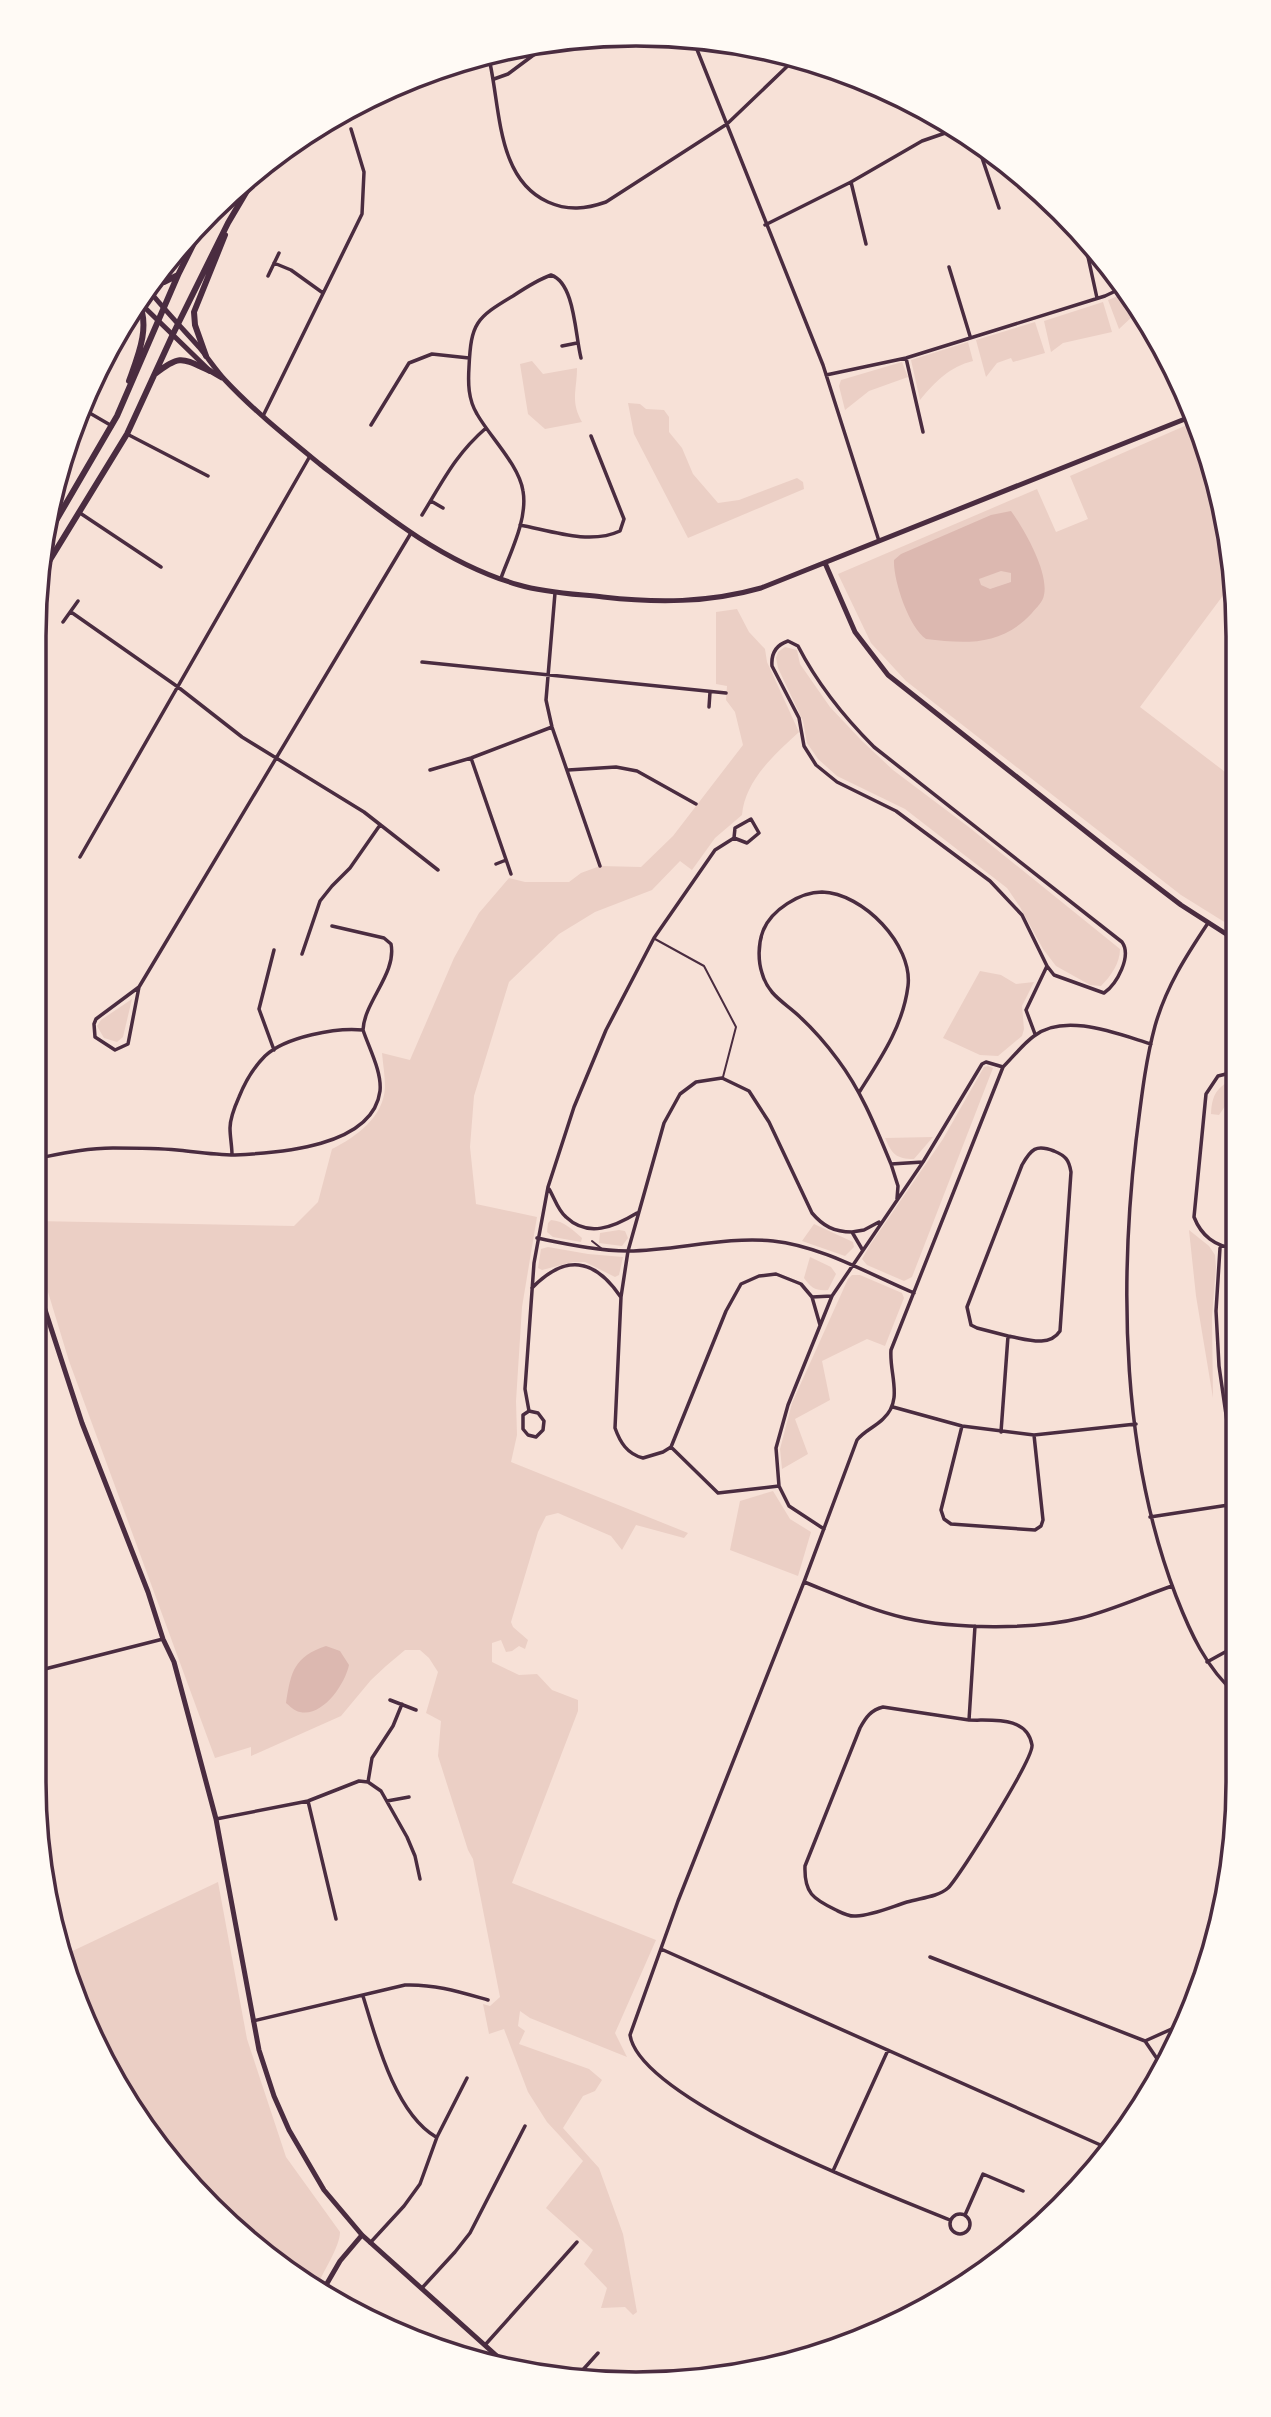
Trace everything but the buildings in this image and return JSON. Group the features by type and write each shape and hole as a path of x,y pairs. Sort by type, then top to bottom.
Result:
{"highway":[{"path":"51,559 127,434 178,323 247,192"},
{"path":"206,356 195,325 194,313 223,244 228,223"},
{"path":"57,519 117,416 193,245"},
{"path":"163,282 178,275"},
{"path":"117,416 143,335 142,312"},
{"path":"153,375 179,358 210,371"}],"street":[{"path":"697,49 826,375 848,451 879,541"},
{"path":"494,79 508,74 534,55"},
{"path":"490,64 506,155 529,191 565,208 592,207 606,202 727,124 788,66"},
{"path":"263,416 362,214 364,172 351,129"},
{"path":"765,225 851,182 922,141 944,133"},
{"path":"982,158 999,208"},
{"path":"851,182 866,244"},
{"path":"268,276 279,253"},
{"path":"1088,257 1097,298"},
{"path":"274,262 291,270 323,293"},
{"path":"948,267 970,336"},
{"path":"501,578 520,525 524,497 520,479 470,399 468,384 471,336 482,316 490,309 551,275 558,278 568,292 581,358"},
{"path":"826,375 906,358 1114,291"},
{"path":"153,296 224,379 263,416 310,456 411,533 457,559 501,578 521,585 555,591 640,601 701,601 761,588 1184,419"},
{"path":"145,308 210,371 224,379"},
{"path":"562,346 577,343"},
{"path":"371,425 409,363 432,354 469,358"},
{"path":"906,358 923,432"},
{"path":"89,413 112,426"},
{"path":"422,515 466,445 486,428"},
{"path":"127,434 208,476"},
{"path":"520,525 582,536 603,537 620,531 624,519 591,436"},
{"path":"80,857 310,456"},
{"path":"431,501 443,508"},
{"path":"80,513 161,568"},
{"path":"139,987 96,1019 95,1037 108,1047 115,1050 128,1044 139,987 411,533"},
{"path":"825,563 855,632 888,675 1113,853 1226,934"},
{"path":"555,591 546,700 552,727 600,866"},
{"path":"63,622 78,601"},
{"path":"71,612 276,760 380,825 438,870"},
{"path":"788,641 798,646 845,716 874,747 1126,947 1126,959 1110,989 1104,993 1054,975 1047,966 1023,915 990,881 896,811 836,782 816,765 804,746 799,718 772,666 771,657 778,646 788,641"},
{"path":"422,662 726,693"},
{"path":"709,708 710,692"},
{"path":"430,770 471,758 552,727"},
{"path":"471,758 511,874"},
{"path":"568,770 616,767 637,771 696,804"},
{"path":"751,819 760,833 747,843 734,838 735,828 751,819"},
{"path":"302,954 320,901 350,869 380,825"},
{"path":"529,1411 524,1389 537,1238 548,1187 575,1107 606,1030 654,938 715,850 734,838"},
{"path":"496,864 506,860"},
{"path":"860,1091 896,1030 908,984 905,957 885,927 853,901 823,892 806,895 794,899 782,908 763,931 759,960 762,975 773,996 800,1017 837,1059 860,1091 891,1164 898,1186 897,1200"},
{"path":"1208,923 1186,955 1166,993 1151,1044 1129,1206 1127,1295 1129,1354 1136,1424 1150,1517 1172,1586 1189,1627 1207,1662 1226,1683"},
{"path":"46,1157 86,1149 114,1148 168,1149 232,1155 279,1151 344,1137 374,1109 380,1090 376,1066 363,1030 363,1021 384,981 392,950 391,944 384,938 332,926"},
{"path":"274,950 259,1009 274,1050"},
{"path":"1035,1034 1026,1010 1047,966"},
{"path":"950,2220 756,2137 726,2120 660,2077 640,2058 630,2035 635,2016 857,1440 861,1434 885,1418 893,1406 895,1390 891,1350 1003,1067 1035,1034 1057,1027 1090,1026 1151,1044"},
{"path":"232,1155 230,1126 237,1101 253,1071 265,1056 315,1033 351,1028 363,1030"},
{"path":"824,1529 789,1506 779,1486 776,1448 788,1405 832,1296 851,1266 923,1161 982,1064 986,1062 1003,1067"},
{"path":"1226,1074 1218,1076 1206,1094 1194,1217 1198,1228 1220,1248 1226,1248"},
{"path":"820,1326 812,1297 801,1284 776,1275 759,1276 741,1284 726,1311 671,1447 643,1458 629,1451 618,1438 615,1427 621,1297 628,1251 664,1123 680,1094 696,1082 722,1078 748,1091 769,1122 812,1213 820,1223 835,1230 852,1232 864,1230 882,1220"},
{"path":"1043,1147 1065,1156 1071,1172 1060,1331 1056,1339 1047,1342 1008,1336 971,1325 967,1307 1022,1165 1034,1149 1043,1147"},
{"path":"891,1164 923,1161"},
{"path":"548,1187 564,1216 575,1224 592,1229 610,1228 638,1212"},
{"path":"852,1232 862,1249"},
{"path":"537,1238 628,1251 746,1239 787,1243 914,1293"},
{"path":"1220,1248 1216,1311 1219,1366 1226,1415"},
{"path":"531,1290 548,1275 581,1264 600,1271 621,1297"},
{"path":"812,1297 832,1296"},
{"path":"46,1313 82,1423 174,1662 216,1819 264,2070 289,2130 324,2190 362,2235 495,2354"},
{"path":"1001,1432 1008,1336"},
{"path":"893,1406 962,1426 1001,1432 1034,1434 1136,1424"},
{"path":"529,1411 538,1413 544,1421 543,1430 536,1437 528,1435 523,1429 523,1415 529,1411"},
{"path":"962,1426 941,1510 944,1519 951,1524 1035,1530 1041,1526 1043,1520 1034,1434"},
{"path":"671,1447 718,1493 779,1486"},
{"path":"1150,1517 1226,1506"},
{"path":"804,1582 905,1618 975,1626 1056,1623 1083,1617 1172,1586"},
{"path":"969,1720 975,1626"},
{"path":"46,1669 163,1639"},
{"path":"1207,1662 1226,1652"},
{"path":"390,1700 416,1710"},
{"path":"368,1782 372,1758 393,1726 402,1704"},
{"path":"883,1707 969,1720 1008,1721 1016,1724 1026,1734 1033,1748 1017,1780 959,1875 941,1892 853,1917 818,1902 811,1895 804,1880 805,1866 860,1728 867,1717 883,1707"},
{"path":"216,1819 308,1801 359,1782 368,1782 381,1791 407,1837 420,1879"},
{"path":"387,1801 409,1797"},
{"path":"308,1801 336,1919"},
{"path":"661,1949 1101,2145"},
{"path":"930,1957 1145,2041 1156,2058"},
{"path":"253,2021 405,1985 428,1984 488,2000"},
{"path":"363,1996 381,2053 397,2087 420,2124 437,2137"},
{"path":"1145,2041 1171,2029"},
{"path":"833,2171 888,2050"},
{"path":"370,2243 420,2184 437,2137 467,2078"},
{"path":"422,2288 470,2233 525,2126"},
{"path":"965,2215 983,2174 1023,2191"},
{"path":"950,2220 958,2214 965,2215"},
{"path":"950,2220 953,2232 963,2234 970,2224 965,2215"},
{"path":"327,2284 340,2261 362,2235"},
{"path":"485,2345 578,2242"},
{"path":"584,2369 598,2353"}],"lane":[{"path":"654,938 704,966 736,1027 722,1078"},
{"path":"592,1241 603,1249"}],"shaded area":[{"path":"1118,296 1132,317 1119,329 1108,300"},
{"path":"1103,302 1112,332 1063,343 1051,352 1044,321"},
{"path":"1035,322 1045,353 1013,362 1011,358 997,363 986,377 976,340"},
{"path":"968,342 973,361 944,376 920,400 911,360"},
{"path":"532,361 543,374 577,368 575,401 582,422 545,429 528,414 520,364"},
{"path":"902,362 908,377 869,391 845,410 839,386 841,380"},
{"path":"628,403 640,404 646,409 664,410 669,417 669,432 682,448 693,474 718,503 739,500 797,478 803,482 804,489 688,538 634,434"},
{"path":"1186,425 1214,520 1224,594 1140,707 1226,773 1226,923 1181,895 906,681 871,643 838,574 1037,489 1056,532 1088,519 1070,476"},
{"path":"1011,511 1022,528 1043,575 1045,586 1042,600 1020,624 996,637 969,642 926,639 914,625 903,603 894,560 901,554 991,515","holes":["1001,571 1011,573 1011,582 990,589 981,585 979,579"]},
{"path":"737,609 749,632 765,649 767,662 799,732 780,749 755,779 744,802 742,815 715,838 692,870 680,861 652,890 595,912 559,934 509,982 474,1096 470,1147 476,1204 537,1217 522,1307 516,1401 517,1435 511,1462 688,1533 684,1538 636,1525 622,1550 611,1536 558,1513 546,1516 538,1532 511,1622 528,1640 525,1649 519,1646 506,1652 501,1640 492,1643 492,1662 519,1675 537,1674 552,1690 578,1700 578,1711 512,1883 656,1940 615,2033 627,2057 530,2018 520,2011 518,2026 525,2031 519,2044 589,2069 602,2080 595,2091 583,2096 563,2128 599,2168 623,2234 637,2312 633,2315 625,2307 601,2308 607,2288 584,2264 593,2250 546,2208 583,2161 547,2122 528,2092 504,2029 489,2034 483,2004 490,2006 500,1997 473,1859 438,1756 441,1721 426,1713 438,1672 420,1650 405,1650 371,1680 341,1716 251,1756 251,1747 215,1758 69,1361 46,1285 46,1221 294,1226 318,1202 332,1149 359,1132 380,1108 385,1087 382,1053 410,1060 454,958 479,913 509,878 525,882 569,882 581,873 600,866 641,867 673,836 743,745 735,712 726,700 727,686 716,684 716,612"},
{"path":"785,647 797,650 800,664 830,707 893,770 970,828 1120,949 1114,969 1101,986 1090,985 1056,966 1007,888 905,809 837,776 818,759 807,743 803,721 778,668 778,652"},
{"path":"980,971 1001,975 1016,984 1034,982 1022,1006 1022,1036 998,1056 980,1055 943,1038"},
{"path":"132,999 123,1037 117,1042 104,1038 97,1026 101,1020"},
{"path":"984,1067 993,1068 912,1277 904,1281 867,1265 862,1259 870,1245 943,1139"},
{"path":"1226,1084 1226,1105 1219,1115 1211,1114 1215,1094"},
{"path":"933,1137 914,1159 895,1154 885,1138"},
{"path":"551,1220 572,1229 582,1238 581,1242 553,1237 547,1232"},
{"path":"814,1224 853,1242 854,1247 845,1256 802,1241"},
{"path":"1189,1230 1209,1246 1215,1255 1212,1317 1213,1398 1196,1296"},
{"path":"625,1231 628,1238 622,1246 599,1243 600,1233"},
{"path":"548,1247 623,1257 619,1275 615,1277 585,1262 573,1262 542,1270 538,1268 541,1249"},
{"path":"810,1257 831,1267 836,1274 828,1290 814,1288 804,1278"},
{"path":"852,1275 860,1275 902,1293 904,1298 885,1346 867,1339 822,1361 830,1400 795,1419 808,1454 782,1469 780,1449 792,1403"},
{"path":"773,1491 790,1519 811,1532 798,1576 730,1550 740,1501"},
{"path":"326,1646 340,1651 349,1665 347,1673 338,1690 325,1704 309,1712 296,1711 286,1703 292,1674 307,1655"},
{"path":"218,1882 247,2039 286,2157 340,2232 320,2280 276,2250 246,2225 218,2199 167,2141 106,2042 90,2007 71,1952"}]}
